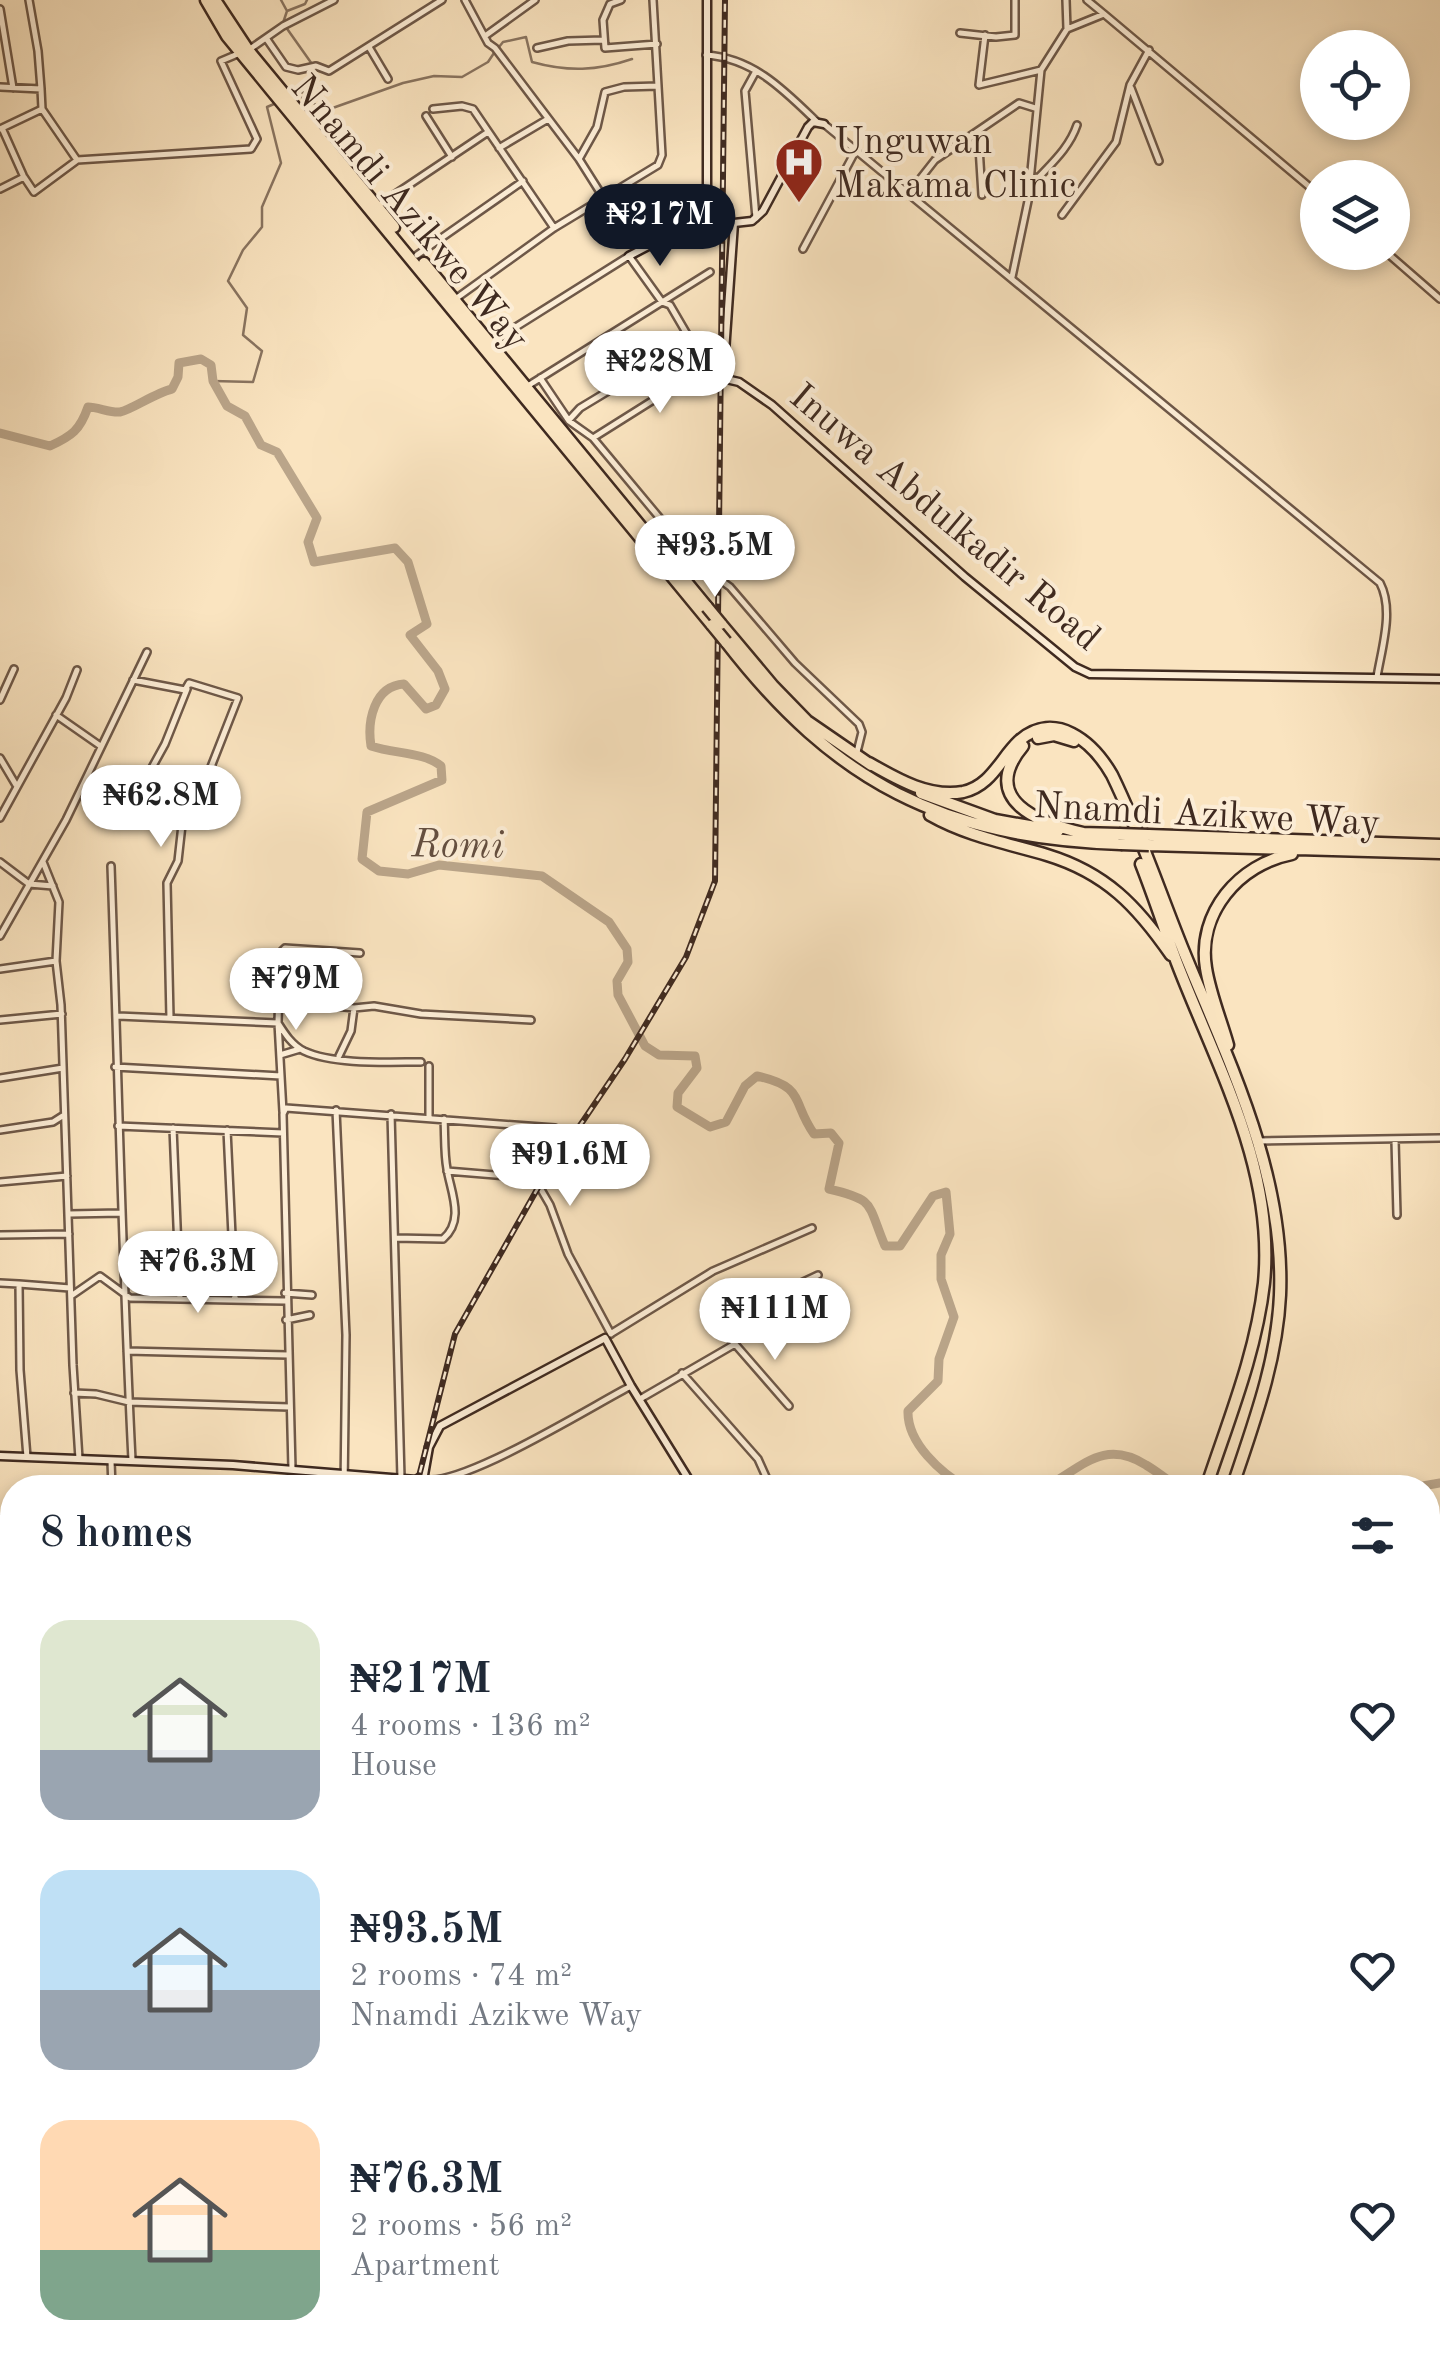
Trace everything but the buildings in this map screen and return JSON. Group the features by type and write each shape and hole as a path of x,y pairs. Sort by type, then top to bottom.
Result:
{"highway":[{"name":"Nnamdi Azikwe Way","path":"206,0 244,52 717,625 806,720 911,789 974,814 1021,826 1120,839"},
{"name":"Nnamdi Azikwe Way","path":"215,0 244,52 707,607 726,642 787,713 878,784 921,806 992,830 1062,842 1120,839 1440,849"},
{"path":"868,763 928,791 961,792 986,780 1016,744 1041,730 1071,731 1105,763 1234,1075 1258,1141 1273,1204 1280,1295 1268,1378 1236,1475"},
{"path":"1083,833 1028,816 1013,798 1009,788 1011,767 1015,756 1031,740 1043,736 1066,737 1077,742 1110,784 1245,1130 1257,1186 1264,1251 1263,1286 1250,1352 1210,1475"},
{"path":"878,784 963,832 1048,855 1090,873 1137,909 1176,959"},
{"name":"Nnamdi Azikwe Way","path":"1148,840 1312,850 1440,849"},
{"path":"1234,1075 1206,969 1209,924 1224,895 1251,870 1271,859 1312,850"}],"street":[{"path":"29,0 42,109 77,160"},
{"path":"42,109 1,129 34,192 77,160 251,149 257,139 221,61 244,52 334,0"},
{"path":"424,0 428,9"},
{"path":"266,38 286,67 329,71 442,0"},
{"path":"465,0 485,36 579,159 603,198"},
{"path":"485,36 535,0"},
{"path":"620,0 610,4 604,16 608,49 656,44"},
{"path":"454,300 554,228 660,162 654,0"},
{"path":"704,218 708,158 707,0"},
{"path":"960,32 1015,36 1014,0"},
{"path":"1066,0 1068,28"},
{"path":"1087,0 1300,179"},
{"path":"0,8 12,88"},
{"path":"1012,277 1030,178 1041,70 1068,28 1104,14"},
{"path":"984,35 979,85 1041,70"},
{"path":"537,48 604,40"},
{"path":"369,48 388,79"},
{"path":"1062,215 1116,142 1130,86 1148,50"},
{"path":"706,55 752,66 778,85 1380,583 1387,609 1377,678"},
{"path":"756,71 745,91 756,218"},
{"path":"579,159 597,127 605,92 624,86 659,86"},
{"path":"1130,86 1159,161"},
{"path":"0,87 42,90"},
{"path":"910,192 935,160 978,130 1019,103 1035,108"},
{"path":"433,109 470,106 554,228"},
{"path":"426,116 452,157"},
{"path":"500,148 548,119"},
{"name":"Inuwa Abdulkadir Road","path":"821,123 813,122 798,142 756,218 734,223 726,379 740,382 772,405 965,576 1075,667 1090,674 1440,679"},
{"path":"1030,178 1039,177 1058,157 1073,138 1077,125"},
{"path":"978,130 982,195"},
{"path":"377,207 488,132"},
{"path":"803,249 856,150"},
{"path":"0,189 24,177"},
{"path":"417,255 524,181"},
{"path":"490,343 629,256 704,218 716,221"},
{"path":"569,421 580,408 691,341 670,305 662,302 629,256"},
{"path":"1407,270 1440,299"},
{"path":"526,387 710,272"},
{"path":"593,438 709,364"},
{"path":"540,378 569,421 593,438 713,582 719,579 730,587 795,663 859,724 862,732 856,756"},
{"path":"0,936 147,652"},
{"path":"0,700 14,669"},
{"path":"0,818 77,670"},
{"path":"133,680 185,690 189,683"},
{"path":"132,804 164,744 189,683"},
{"path":"170,1018 167,883 178,861 182,824 198,800 238,698 189,683"},
{"path":"56,716 100,745"},
{"path":"0,758 16,785"},
{"path":"80,787 182,824"},
{"path":"42,860 60,909 56,961 62,1014 79,1459"},
{"path":"0,862 28,884 53,886"},
{"path":"111,866 118,1016 115,1067 132,1460"},
{"path":"292,1470 278,1023 282,950 360,953"},
{"path":"0,968 56,961"},
{"path":"278,1000 531,1020"},
{"path":"338,1058 350,1031 354,1008"},
{"path":"0,1020 62,1014"},
{"path":"118,1016 278,1023"},
{"path":"278,1023 300,1050"},
{"path":"280,1054 300,1050 338,1058 422,1062"},
{"path":"429,1066 429,1117"},
{"path":"115,1067 280,1076"},
{"path":"0,1078 63,1068"},
{"path":"283,1114 291,1106 555,1128"},
{"path":"336,1110 346,1335 346,1474"},
{"path":"391,1114 401,1475"},
{"path":"0,1130 54,1122 64,1115"},
{"path":"395,1238 448,1236 456,1206 447,1171 444,1118"},
{"path":"54,1122 65,1132"},
{"path":"118,1126 283,1133"},
{"path":"174,1128 180,1298"},
{"path":"227,1130 235,1299"},
{"path":"1258,1141 1440,1138"},
{"path":"1395,1140 1397,1215"},
{"path":"447,1171 518,1178 539,1186 630,1386 686,1475"},
{"path":"452,1185 464,1174"},
{"path":"0,1182 66,1176"},
{"path":"68,1214 121,1213"},
{"path":"423,1475 429,1447 440,1426 608,1336 713,1270 812,1228"},
{"path":"0,1235 69,1234"},
{"path":"789,1406 728,1334 731,1326 786,1290 818,1275"},
{"path":"0,1283 70,1292 100,1276 127,1299 312,1295"},
{"path":"19,1284 27,1457"},
{"path":"286,1320 310,1315"},
{"path":"640,1399 735,1344"},
{"path":"127,1351 288,1355"},
{"path":"682,1373 722,1414 758,1459 766,1475"},
{"path":"454,1475 518,1448 630,1386"},
{"path":"74,1393 129,1402 290,1407"},
{"path":"0,1456 360,1475"},
{"path":"111,1459 112,1475"}],"waterway":[{"path":"281,0 287,11"},
{"path":"290,95 313,90 317,79 312,64 283,23 287,11 307,0"},
{"path":"499,47 503,42 526,37 532,62 570,69 632,59"},
{"path":"295,94 327,110 403,83 434,76 462,77 488,62 494,53"},
{"path":"213,381 253,382 262,351 243,335 247,308 228,281 243,250 262,227 262,207 281,163 267,107 274,104"},
{"name":"Romi","path":"0,433 50,446 74,431 88,407 125,411 172,389 179,363 201,359 211,365 213,381 227,406 245,416 261,445 277,452 317,518 308,542 314,562 395,548 408,562 427,624 410,635 438,671 445,689 436,705 426,709 404,684 386,691 372,716 371,746 434,761 441,766 442,780 367,812 362,859 379,871 408,874 439,865 542,876 609,922 627,949 628,962 617,981 618,995 645,1046 659,1055 695,1056 697,1068 678,1093 677,1107 710,1127 726,1122 745,1086 757,1076 791,1090 814,1134 831,1133 839,1143 829,1189 855,1196 868,1206 885,1246 900,1246 933,1196 946,1192 950,1234 941,1255 941,1279 954,1317 939,1359 938,1381 908,1411 919,1445 948,1475"},
{"name":"Romi","path":"1065,1475 1093,1459 1117,1454 1131,1457 1161,1475"}],"railway":[{"path":"419,1475 455,1334 539,1186 625,1059 686,957 715,881 725,0"}],"place":[{"name":"Unguwan Makama Clinic","path":"799,204"}]}
